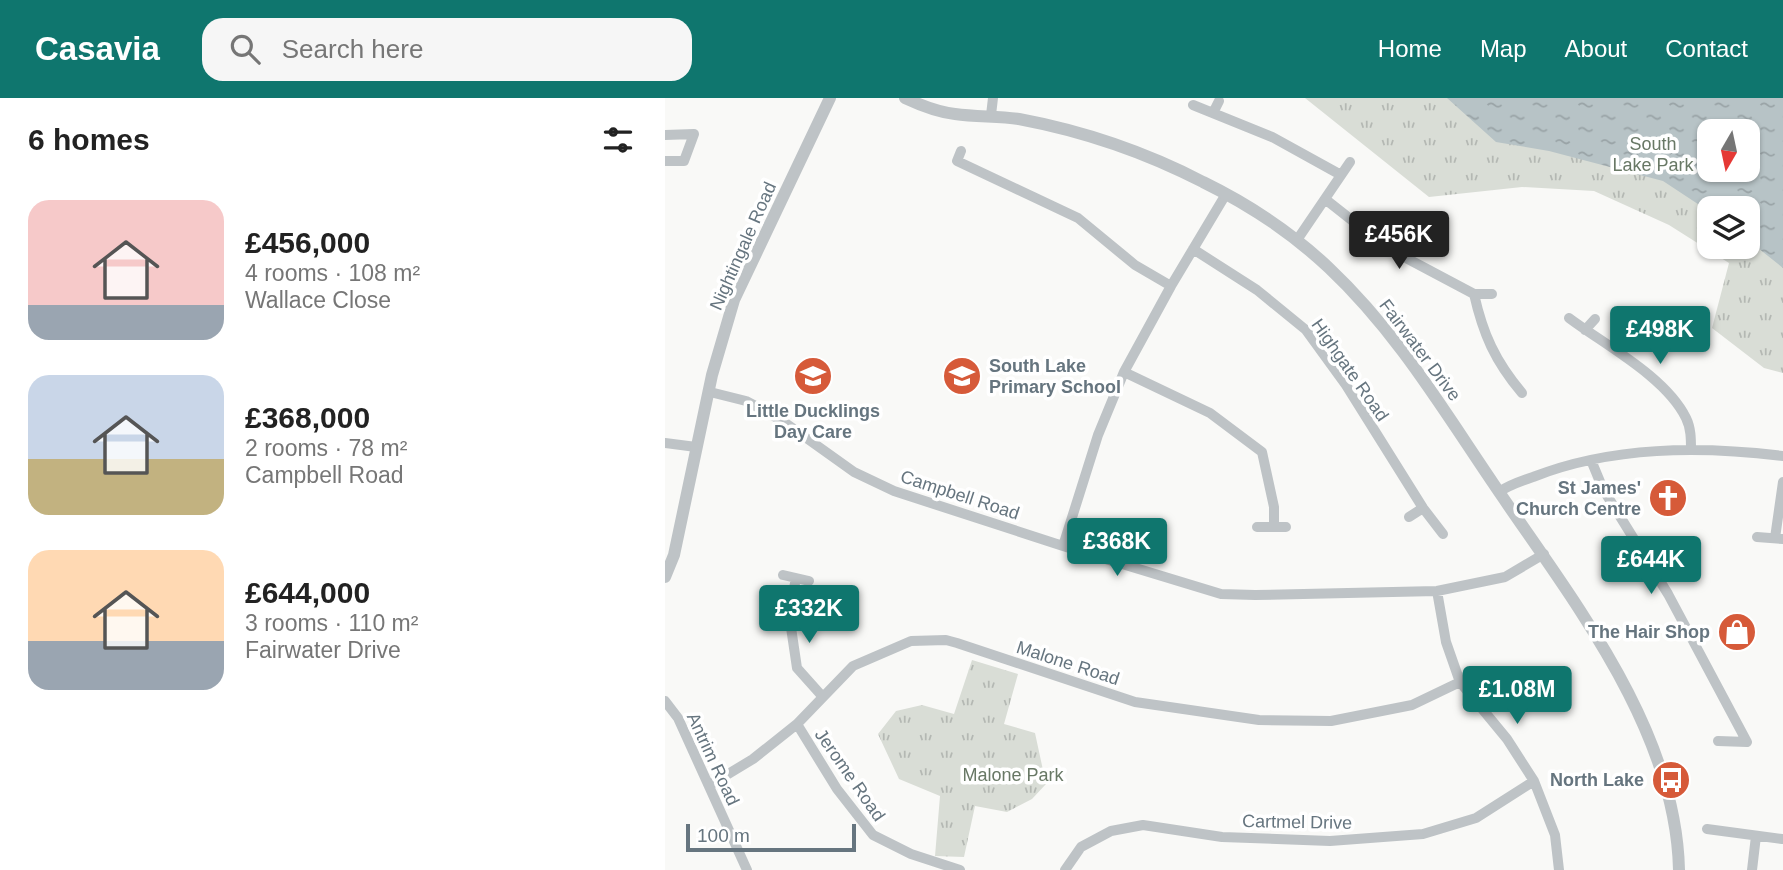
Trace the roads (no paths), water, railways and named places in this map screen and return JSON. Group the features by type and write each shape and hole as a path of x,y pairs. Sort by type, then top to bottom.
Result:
{"street":[{"name":"Nightingale Road","path":"665,576 674,555 712,375 734,300 830,98"},
{"name":"Fairwater Drive","path":"905,98 953,114 991,115 1057,128 1163,162 1226,194 1297,240 1330,269 1385,327 1416,367 1499,492 1544,554 1617,673 1648,735 1667,788 1675,825 1679,870"},
{"path":"991,115 993,98"},
{"path":"1213,113 1219,101"},
{"path":"1193,105 1272,137 1341,175"},
{"path":"665,135 695,133 684,161 665,161"},
{"path":"961,151 957,161 1079,218 1135,265 1171,286"},
{"path":"1297,240 1350,162"},
{"path":"1063,546 1098,435 1124,372 1226,194"},
{"path":"1325,199 1408,259 1475,294 1493,294"},
{"name":"Highgate Road","path":"1193,249 1257,289 1306,330 1346,385 1423,509 1443,534"},
{"path":"1475,294 1482,329 1506,374 1522,393"},
{"path":"1569,318 1625,357 1677,403 1687,420 1691,450"},
{"path":"1585,330 1595,319"},
{"path":"1124,372 1210,413 1262,452 1274,507 1274,527"},
{"name":"Campbell Road","path":"710,392 746,401 763,410 854,472 894,491 1221,594 1437,591 1506,578 1544,554"},
{"path":"665,443 696,447"},
{"path":"1499,492 1544,472 1591,460 1637,453 1691,450 1783,456"},
{"path":"1591,460 1603,489 1668,594 1747,742 1719,741"},
{"path":"1757,537 1779,538 1783,482"},
{"path":"1409,517 1423,509"},
{"path":"1257,527 1286,527"},
{"path":"783,575 809,581"},
{"path":"796,578 789,614 797,668 822,696"},
{"path":"1437,591 1446,642 1460,682 1507,739 1534,781 1555,835 1559,870"},
{"name":"Malone Road","path":"710,785 753,759 797,724 853,666 911,641 946,640 1135,702 1259,720 1331,721 1412,705 1460,682"},
{"name":"Antrim Road","path":"665,701 678,718 747,870"},
{"name":"Jerome Road","path":"797,724 837,789 873,835 911,854 960,870"},
{"name":"Cartmel Drive","path":"1065,870 1081,846 1111,831 1143,825 1222,837 1330,841 1423,834 1476,818 1534,781"},
{"path":"1707,829 1783,839"},
{"path":"1752,870 1756,836"}],"water":[{"path":"1447,98 1783,98 1783,268 1760,250 1760,196 1697,196 1697,203 1663,181 1549,151 1496,142"}],"place":[{"name":"Little Ducklings Day Care","path":"813,376"},
{"name":"South Lake Primary School","path":"962,376"},
{"name":"St James' Church Centre","path":"1668,498"},
{"name":"The Hair Shop","path":"1737,632"},
{"name":"North Lake","path":"1671,780"}],"park label":[{"name":"South Lake Park","path":"1653,154"},
{"name":"Malone Park","path":"1013,775"}]}
